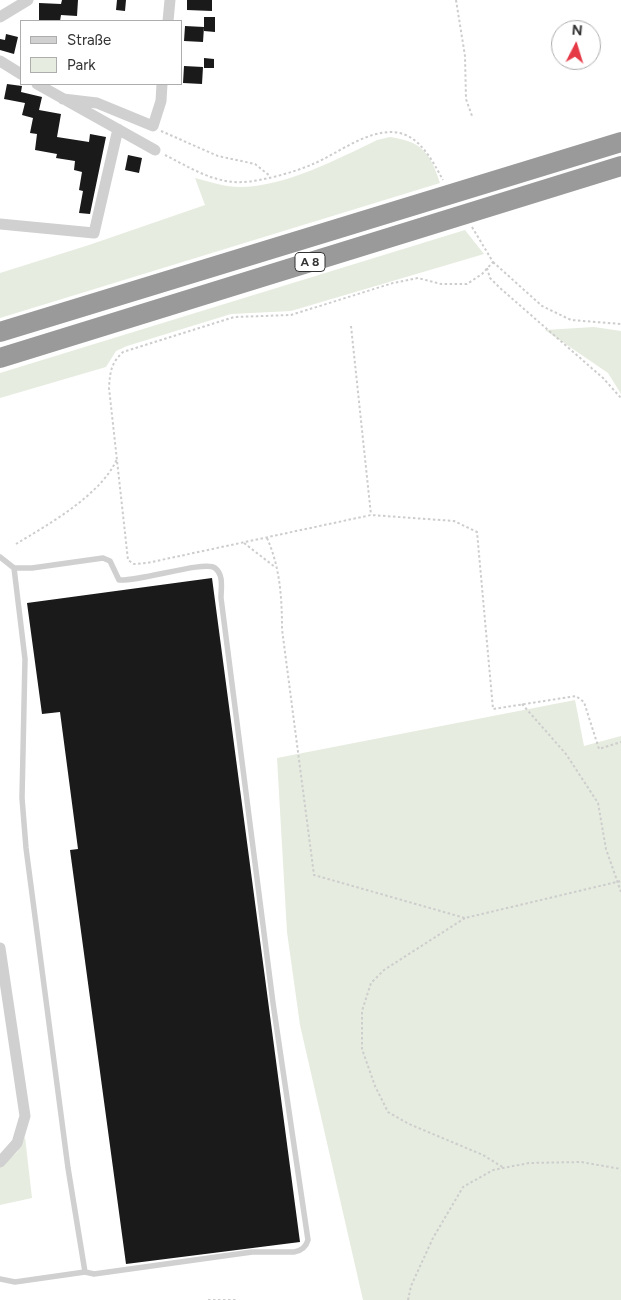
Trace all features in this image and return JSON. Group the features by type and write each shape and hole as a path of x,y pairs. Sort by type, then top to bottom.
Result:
{"highway":[{"name":"A 8","path":"0,332 621,142"},
{"name":"A 8","path":"0,358 621,166"}],"street":[{"path":"0,17 28,0"},
{"path":"168,20 170,0"},
{"path":"0,61 20,73"},
{"path":"39,85 155,150"},
{"path":"63,99 97,103 153,126 161,101 162,85"},
{"path":"0,224 94,233 118,129"},
{"path":"0,948 25,1116 17,1142 0,1162"}],"lane":[{"path":"0,557 14,568 32,568 98,558 110,561 119,580 134,580 200,566 211,566 217,569 222,577 221,598 246,801 296,1170 308,1240 307,1245 300,1251 252,1252 94,1274 85,1272 15,1282 0,1279"},
{"path":"14,568 24,659 22,798 26,848 68,1168 85,1272"}],"path":[{"path":"456,0 465,56 466,99 472,116"},
{"path":"153,126 218,156 255,164 270,176"},
{"path":"155,150 211,177 242,182 311,165 369,136 386,132 406,136 418,143 427,154"},
{"path":"488,253 493,262 542,306 571,320 621,324"},
{"path":"493,262 467,284 441,284 418,278 402,281 291,315 234,317 123,352 114,359 110,368 109,388 128,560 134,564 147,562 371,515 454,521 477,532 493,709 576,696 584,702 599,749 621,742"},
{"path":"488,268 490,278 500,288 603,378 621,398"},
{"path":"351,326 371,515"},
{"path":"16,544 62,515 106,478 118,456"},
{"path":"267,538 282,593 282,629 314,875 465,918"},
{"path":"244,543 276,568"},
{"path":"522,704 566,754 598,803 606,849 621,892"},
{"path":"504,1168 483,1155 409,1124 388,1112 375,1086 362,1049 362,1011 371,983 384,970 465,918 621,881"},
{"path":"408,1300 411,1286 433,1238 463,1187 493,1170 529,1163 581,1162 621,1168"},
{"path":"208,1300 238,1300"}],"green space":[{"path":"390,137 410,142 424,151 433,164 440,183 0,318 0,273 205,205 195,178 234,187 257,186 310,171 377,140"},
{"path":"465,230 484,254 291,311 231,314 127,346 116,351 106,367 0,398 0,373"},
{"path":"594,327 621,331 621,394 608,373 545,330"},
{"path":"575,700 584,746 621,736 621,1300 363,1300 300,1025 287,932 277,758"},
{"path":"25,1137 32,1198 0,1205 0,1167 17,1152"}],"building":[{"path":"62,0 78,0 77,16 61,15 60,20 39,20 39,3 61,4"},
{"path":"117,0 126,0 125,11 116,10"},
{"path":"187,0 212,0 212,11 187,10"},
{"path":"204,17 215,17 215,32 204,31"},
{"path":"185,26 204,27 203,42 184,41"},
{"path":"6,34 18,37 14,54 0,50 0,39 5,40"},
{"path":"204,58 214,59 214,68 204,68"},
{"path":"184,66 203,67 202,84 183,83"},
{"path":"7,84 22,86 21,92 42,97 39,110 61,114 57,137 89,142 90,134 106,137 90,214 79,213 83,191 79,190 82,172 74,170 75,161 56,158 57,154 35,150 37,134 30,133 33,118 22,115 25,103 4,99"},
{"path":"128,155 142,158 139,173 125,170"},
{"path":"212,578 300,1242 126,1264 70,850 78,849 60,712 42,714 27,603"}]}
